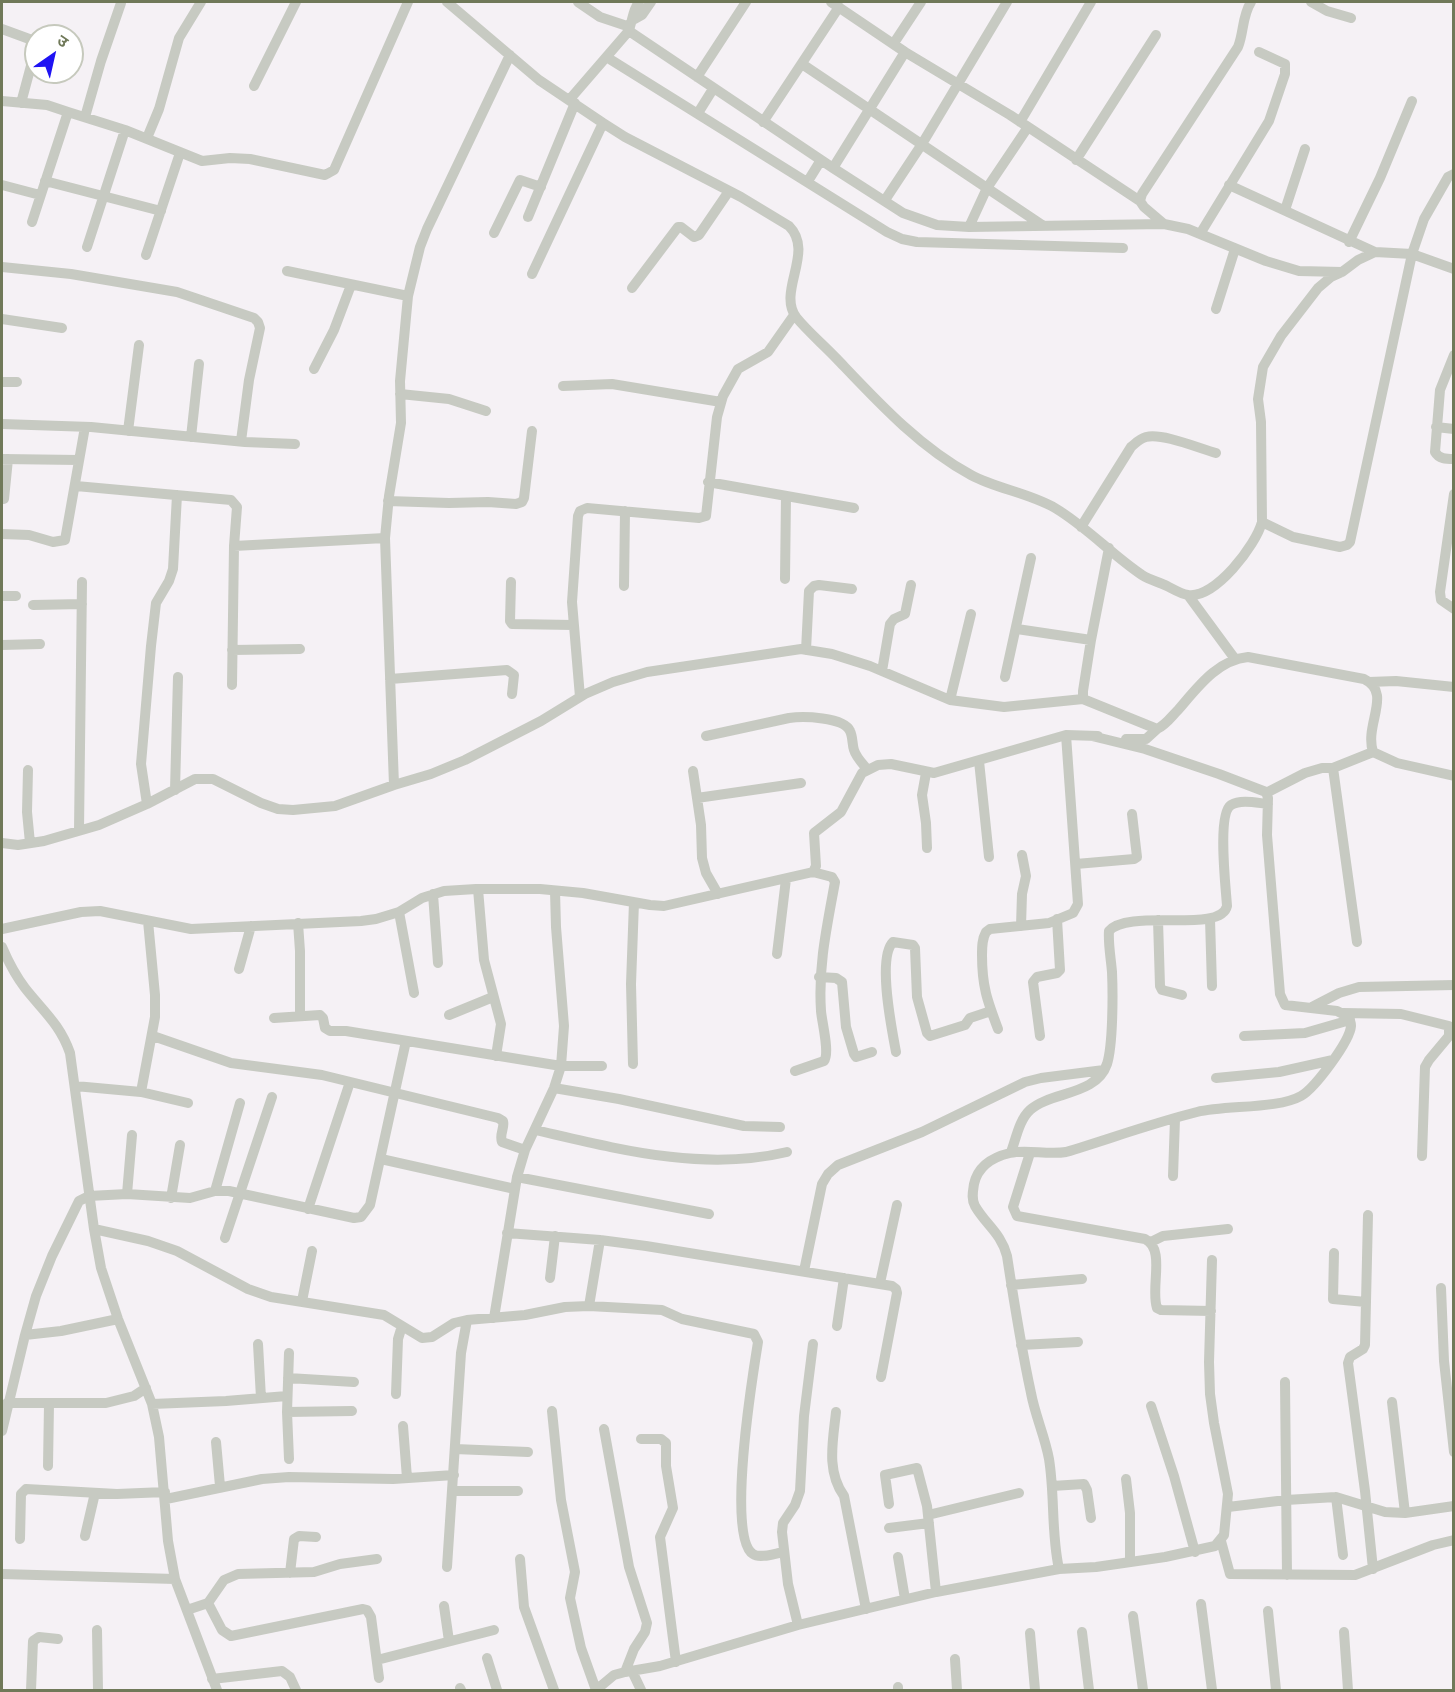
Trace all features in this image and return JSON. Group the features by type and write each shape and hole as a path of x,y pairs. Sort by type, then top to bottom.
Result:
{"street":[{"path":"147,138 159,109 179,38 201,2"},
{"path":"254,86 296,2"},
{"path":"2,101 47,105 68,111 126,130 202,161 250,159 325,174 330,173 334,170 408,2"},
{"path":"447,2 539,80 603,123 789,226 794,231 799,251 791,293 794,315 885,410 942,457 972,476 1056,509 1143,576 1188,595 1202,594 1231,570 1255,540 1262,522 1261,423 1258,399 1263,367 1281,336 1318,288 1331,277 1375,252"},
{"path":"578,2 600,16 630,26"},
{"path":"639,2 630,26 632,33 697,78 705,101 814,171 832,168 903,213 921,221 938,225 969,227 1164,224 1200,234 1299,271 1341,272"},
{"path":"528,217 572,101 651,2"},
{"path":"697,78 746,2"},
{"path":"894,43 921,2"},
{"path":"885,200 922,144 1006,2"},
{"path":"969,227 987,188 1091,2"},
{"path":"1140,201 1142,194 1238,47 1244,15 1251,2"},
{"path":"1311,2 1327,11 1351,18"},
{"path":"85,117 100,61 121,3"},
{"path":"763,122 802,64 835,4 905,52 1024,124 1140,201 1164,224"},
{"path":"2,29 24,37"},
{"path":"1076,160 1156,35"},
{"path":"832,168 905,52"},
{"path":"1200,234 1269,121 1285,74 1285,63 1259,52"},
{"path":"394,784 385,538 388,501 401,423 400,381 408,296 420,247 427,230 510,55"},
{"path":"608,58 705,101 763,122 814,171 887,232 902,239 917,242 1123,248"},
{"path":"802,64 1042,225"},
{"path":"21,104 26,84"},
{"path":"1349,242 1380,178 1412,101"},
{"path":"32,222 68,111"},
{"path":"532,274 603,123"},
{"path":"87,247 102,196 126,130"},
{"path":"1285,210 1305,149"},
{"path":"146,255 180,153"},
{"path":"1262,522 1293,537 1340,547 1350,542 1412,254 1424,219 1448,177 1454,174"},
{"path":"495,233 520,180 540,187"},
{"path":"45,181 161,211"},
{"path":"2,184 40,195"},
{"path":"1229,185 1375,252 1412,254 1454,269"},
{"path":"632,288 678,227 694,237 699,236 729,191"},
{"path":"1216,309 1235,249"},
{"path":"2,267 71,274 168,290 254,318 260,328 249,380 241,441"},
{"path":"287,271 408,296"},
{"path":"314,369 334,330 351,285"},
{"path":"580,697 572,602 580,511 587,508 703,518 707,512 708,482 721,402 738,369 768,352 794,315"},
{"path":"2,319 62,328"},
{"path":"128,431 139,345"},
{"path":"1454,355 1440,390 1435,452 1443,459 1454,459"},
{"path":"191,437 199,364"},
{"path":"2,382 17,382"},
{"path":"563,386 612,384 721,402"},
{"path":"400,394 449,399 486,411"},
{"path":"2,424 85,427 295,444"},
{"path":"2,534 29,535 53,542 65,540 85,427"},
{"path":"1436,427 1454,429"},
{"path":"388,501 516,504 522,502 532,431"},
{"path":"1081,527 1131,447 1139,440 1149,436 1161,437 1216,453"},
{"path":"4,499 5,459 79,460"},
{"path":"708,482 854,508"},
{"path":"76,486 231,500 236,503 232,685"},
{"path":"1454,494 1440,592 1441,600 1454,609"},
{"path":"147,804 141,764 151,646 156,603 173,569 177,495"},
{"path":"785,579 786,496"},
{"path":"624,586 625,511"},
{"path":"234,546 385,538"},
{"path":"1083,699 1091,640 1109,548"},
{"path":"1005,678 1031,558"},
{"path":"79,830 82,582"},
{"path":"511,582 510,621 512,624 573,625"},
{"path":"806,650 809,591 819,585 852,589"},
{"path":"882,671 890,624 894,619 905,614 911,585"},
{"path":"1188,595 1236,659"},
{"path":"2,596 16,596"},
{"path":"33,605 82,604"},
{"path":"951,700 971,614"},
{"path":"1017,629 1091,640"},
{"path":"2,645 40,644"},
{"path":"232,650 300,649"},
{"path":"2,843 18,845 44,841 115,820 195,779 213,778 261,803 278,809 294,810 335,806 394,784 431,774 465,760 541,721 580,697 613,682 647,672 801,649 832,654 882,671 951,700 1004,707 1083,699 1157,729"},
{"path":"813,872 816,866 814,833 841,812 858,778 867,769 891,764 934,773 1065,735 1146,739 1167,722 1209,675 1236,659 1248,657 1369,682 1396,681 1454,687"},
{"path":"390,679 507,670 514,675 512,693"},
{"path":"175,790 178,677"},
{"path":"1369,682 1374,685 1378,693 1370,732 1373,752"},
{"path":"706,736 789,718 802,717 832,721 844,724 849,729 854,749 867,769"},
{"path":"998,1029 982,980 983,936 990,929 1048,923 1073,913 1076,909 1076,864 1065,735"},
{"path":"1092,736 1145,749 1220,774 1267,799"},
{"path":"1011,1152 1023,1118 1029,1111 1037,1105 1091,1083 1104,1070 1110,1049 1112,974 1109,931 1119,924 1218,918 1226,911 1223,826 1227,810 1232,805 1267,799 1305,773 1322,768 1333,768 1373,752 1397,763 1454,776"},
{"path":"979,761 989,857"},
{"path":"1333,768 1357,942"},
{"path":"28,770 27,812 30,843"},
{"path":"693,771 703,866 718,894"},
{"path":"926,773 922,795 927,848"},
{"path":"697,798 801,783"},
{"path":"1267,799 1267,835 1280,994 1285,1005 1311,1007 1346,1016 1401,1014 1449,1026 1449,1036 1425,1067 1422,1156"},
{"path":"1076,864 1137,857 1132,814"},
{"path":"1021,926 1022,894 1026,876 1022,855"},
{"path":"2,929 81,912 100,911 191,929 376,919 399,912 432,894 450,890 478,889 555,891 664,906 813,872 832,877 835,882 819,977 822,1027 827,1058 825,1061 795,1071"},
{"path":"777,954 786,879"},
{"path":"478,889 484,960 501,1023 496,1056"},
{"path":"494,1318 517,1177 525,1150 554,1088 561,1066 564,1026 555,891"},
{"path":"432,894 438,963"},
{"path":"633,1064 631,984 634,902"},
{"path":"399,912 414,993"},
{"path":"1210,919 1212,986"},
{"path":"1041,1036 1033,982 1037,977 1057,973 1060,970 1057,920"},
{"path":"1158,920 1160,986 1166,992 1182,995"},
{"path":"141,1092 153,1036 155,995 148,921"},
{"path":"298,923 301,961 300,1016"},
{"path":"239,969 251,926"},
{"path":"896,1052 886,985 889,948 893,942 913,945 915,948 917,997 927,1033 930,1035 964,1025 970,1018 991,1011"},
{"path":"2,946 25,987 57,1024 70,1053 101,1268 118,1319 152,1404 159,1437 166,1495 168,1541 176,1579 214,1687 282,1671 290,1677 296,1690"},
{"path":"819,977 836,978 842,982 846,1027 854,1054 856,1056 872,1052"},
{"path":"1311,1007 1339,993 1359,987 1454,985"},
{"path":"449,1015 494,997"},
{"path":"274,1018 322,1016 325,1028 330,1030 561,1066 602,1066"},
{"path":"1244,1036 1305,1033 1346,1016"},
{"path":"1059,1569 1046,1446 1035,1411 1021,1345 1004,1243 973,1203 979,1169 1011,1152 1053,1154 1066,1152 1220,1108 1282,1102 1300,1096 1322,1076 1347,1037 1351,1024 1346,1016"},
{"path":"153,1036 231,1063 289,1069 498,1118 503,1121 504,1125 500,1138 502,1142 525,1150"},
{"path":"2,1431 36,1296 52,1256 76,1206 83,1198 127,1194 190,1198 215,1191 229,1191 308,1209 354,1218 361,1217 369,1205 381,1159 406,1041"},
{"path":"1216,1078 1279,1072 1333,1060"},
{"path":"804,1271 822,1184 828,1174 838,1165 922,1132 1025,1082 1104,1070"},
{"path":"308,1209 350,1082"},
{"path":"75,1086 141,1092 188,1103"},
{"path":"554,1088 744,1126 780,1127"},
{"path":"225,1238 272,1098"},
{"path":"215,1191 240,1103"},
{"path":"1173,1176 1175,1119"},
{"path":"536,1130 660,1157 729,1161 764,1158 787,1152"},
{"path":"127,1194 132,1136"},
{"path":"171,1198 180,1145"},
{"path":"1030,1153 1013,1207 1017,1216 1137,1236 1151,1242 1156,1250 1157,1308 1211,1311"},
{"path":"381,1159 515,1189"},
{"path":"517,1177 709,1214"},
{"path":"880,1283 897,1205"},
{"path":"1368,1215 1365,1344 1363,1349 1350,1357 1348,1363 1372,1569"},
{"path":"94,1229 148,1240 177,1251 248,1289 271,1297 302,1300 384,1315 422,1338 432,1338 454,1323 467,1320 589,1306 662,1311 682,1319 750,1333 757,1338 741,1478 746,1545 756,1556 785,1558"},
{"path":"1151,1242 1163,1236 1228,1229"},
{"path":"507,1233 600,1240 693,1252 892,1286 897,1293 881,1377"},
{"path":"550,1278 555,1236"},
{"path":"589,1306 600,1240"},
{"path":"302,1300 312,1251"},
{"path":"1334,1253 1333,1299 1366,1302"},
{"path":"552,1411 561,1500 575,1572 570,1598 580,1642 596,1690 614,1675 676,1662 798,1625 905,1599 1059,1569 1130,1562 1195,1552 1215,1546 1224,1535 1228,1494 1210,1394 1212,1260"},
{"path":"837,1326 844,1278"},
{"path":"1011,1285 1082,1279"},
{"path":"1441,1288 1444,1361 1454,1452"},
{"path":"25,1335 61,1331 118,1319"},
{"path":"447,1567 461,1353 467,1320"},
{"path":"396,1394 398,1339 402,1326"},
{"path":"1021,1345 1078,1342"},
{"path":"258,1344 261,1398"},
{"path":"798,1625 785,1558 783,1523 795,1505 800,1491 804,1416 813,1344"},
{"path":"289,1353 287,1412 290,1459"},
{"path":"288,1378 354,1382"},
{"path":"1285,1382 1287,1575"},
{"path":"8,1403 121,1401 146,1388"},
{"path":"152,1404 287,1396"},
{"path":"1392,1402 1405,1513"},
{"path":"48,1466 49,1404"},
{"path":"1151,1406 1174,1476 1195,1552"},
{"path":"287,1412 352,1411"},
{"path":"836,1412 832,1471 838,1489 844,1497 866,1609"},
{"path":"403,1426 407,1478"},
{"path":"604,1429 629,1567 647,1623 645,1632 635,1646 629,1671 640,1690"},
{"path":"641,1439 661,1439 666,1443 666,1466 673,1508 660,1538 676,1662"},
{"path":"216,1442 220,1486"},
{"path":"455,1449 528,1452"},
{"path":"889,1504 885,1475 917,1468 924,1487 929,1519 936,1592"},
{"path":"20,1539 23,1490 166,1495 262,1479 289,1477 407,1478 454,1475"},
{"path":"1126,1479 1130,1513 1130,1562"},
{"path":"1052,1486 1084,1484 1091,1518"},
{"path":"453,1491 518,1491"},
{"path":"85,1536 95,1493"},
{"path":"889,1528 1019,1493"},
{"path":"1228,1507 1336,1497 1379,1511 1405,1513 1454,1506"},
{"path":"1336,1497 1343,1555"},
{"path":"290,1573 294,1539 299,1536 316,1536"},
{"path":"1221,1541 1230,1574 1355,1575 1433,1545 1454,1540"},
{"path":"898,1557 905,1599"},
{"path":"520,1558 524,1607 554,1690"},
{"path":"187,1610 208,1603 224,1580 238,1574 314,1572 340,1564 377,1559"},
{"path":"2,1574 176,1579"},
{"path":"208,1603 222,1630 231,1636 367,1610 371,1617 379,1678"},
{"path":"1201,1604 1212,1690"},
{"path":"444,1606 449,1641"},
{"path":"1268,1611 1276,1690"},
{"path":"1133,1616 1143,1690"},
{"path":"98,1630 98,1690"},
{"path":"377,1660 494,1630"},
{"path":"1082,1632 1089,1690"},
{"path":"1344,1632 1348,1690"},
{"path":"1030,1633 1035,1690"},
{"path":"31,1690 33,1641 39,1638 58,1639"},
{"path":"487,1659 497,1690"},
{"path":"955,1659 957,1690"}]}
